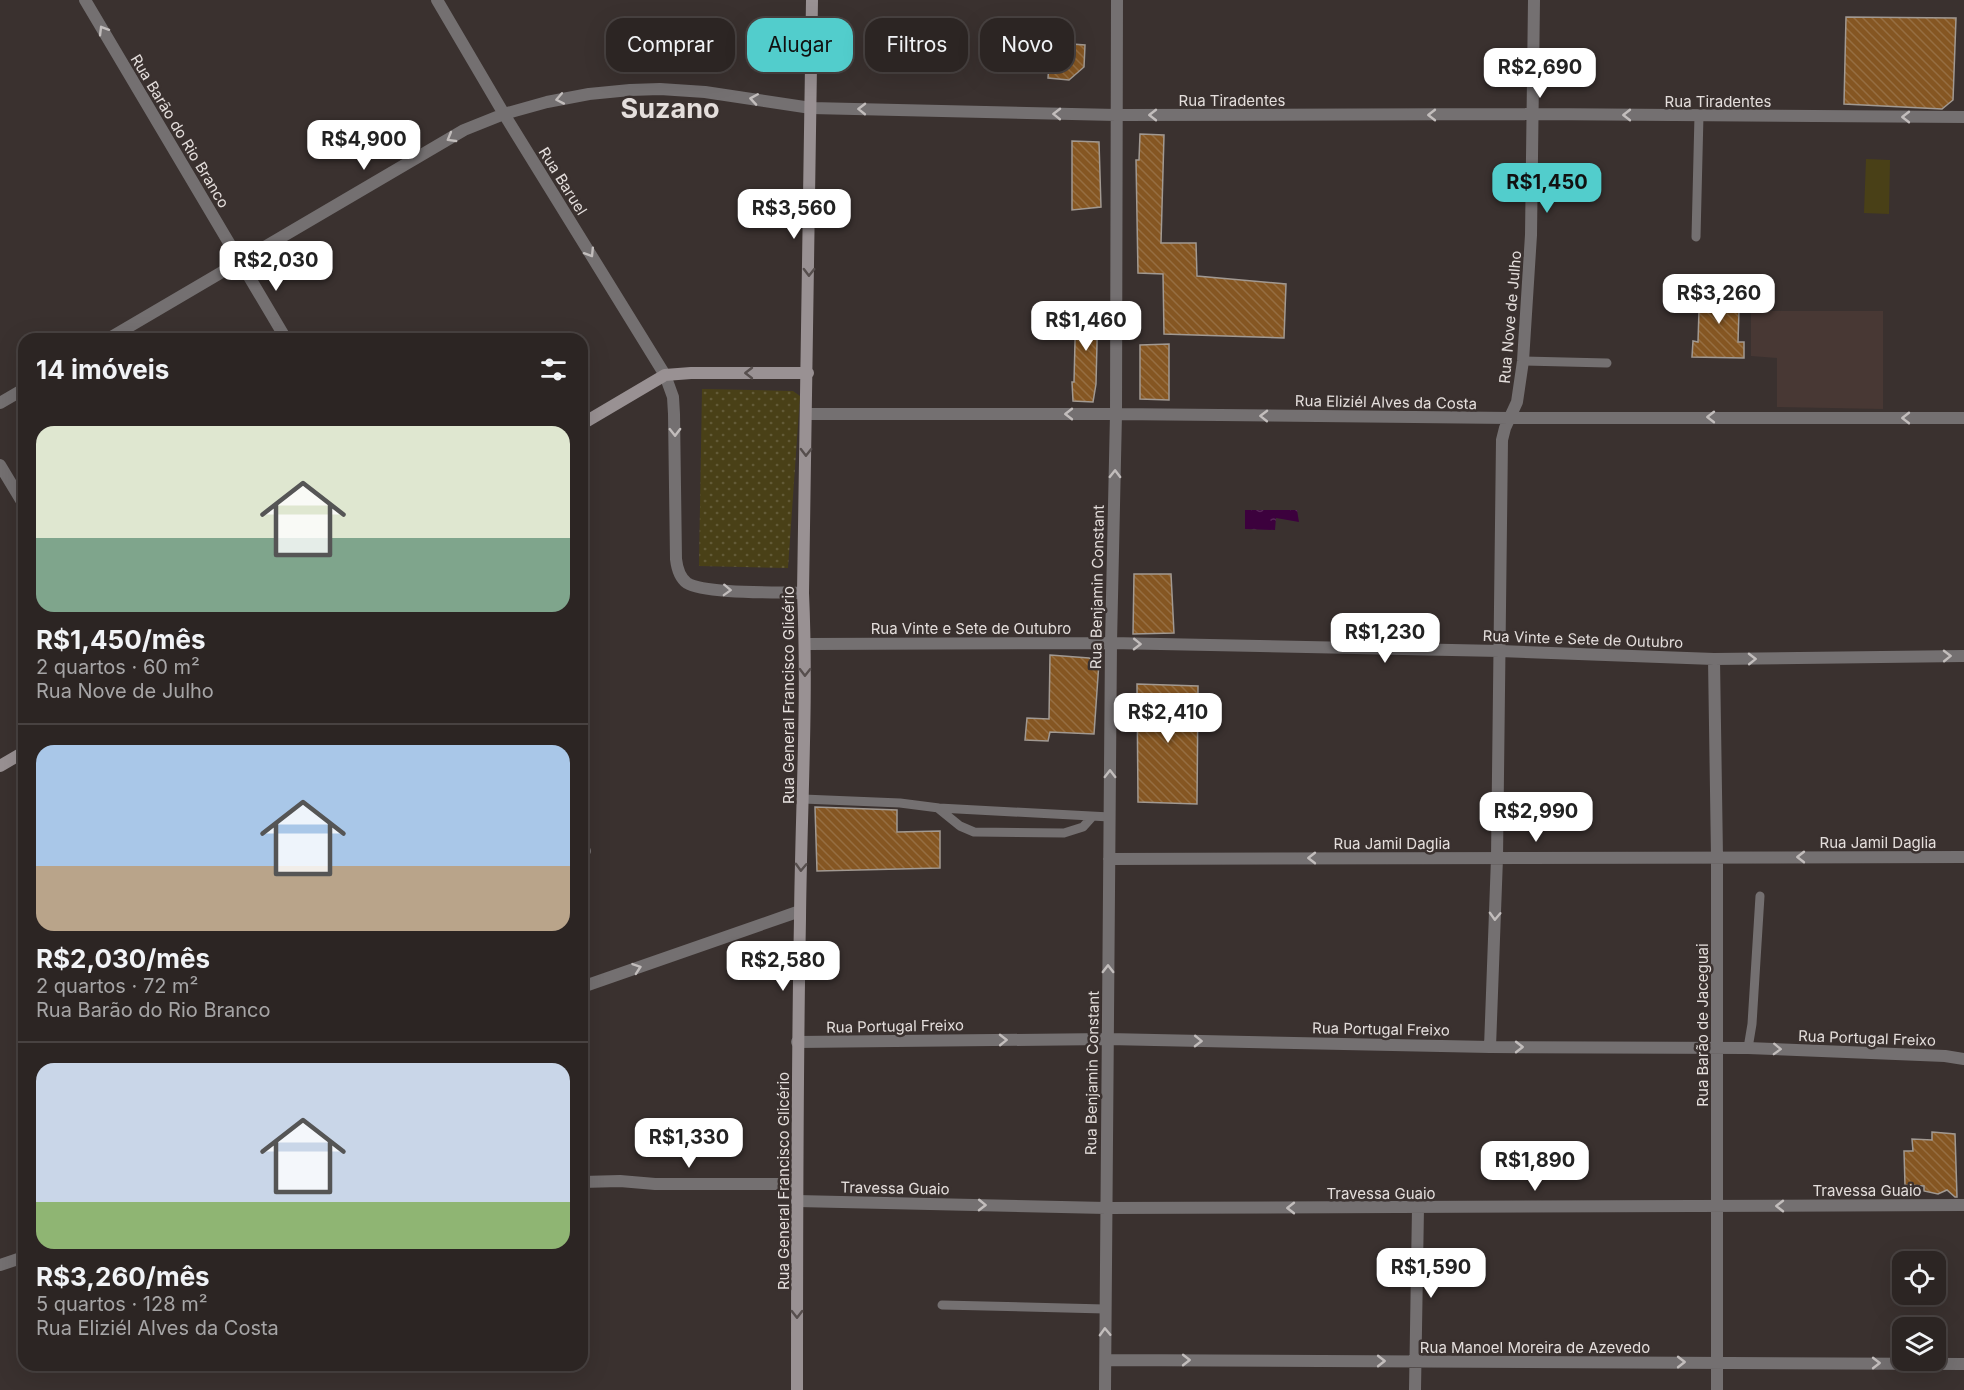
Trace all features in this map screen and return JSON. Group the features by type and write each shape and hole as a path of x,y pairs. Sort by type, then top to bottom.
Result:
{"main road":[{"name":"Rua General Francisco Glicério","path":"797,1390 797,1042 806,644 803,593 812,0"},
{"path":"588,420 665,375 808,373"},
{"path":"0,766 18,756"}],"street":[{"name":"Rua Barão do Rio Branco","path":"85,0 282,333"},
{"name":"Rua Baruel","path":"437,0 504,114 665,375 673,397 676,559 680,576 687,583 697,587 803,593"},
{"name":"Rua Benjamin Constant","path":"1105,1390 1111,643 1116,414 1117,0"},
{"name":"Rua Nove de Julho","path":"1490,1047 1497,858 1502,440 1517,402 1523,361 1531,235 1534,0"},
{"name":"Rua Tiradentes","path":"118,333 464,130 504,114 547,102 589,94 660,89 705,92 811,108 1116,115 1534,114 1964,117"},
{"path":"0,403 18,392"},
{"name":"Rua Eliziél Alves da Costa","path":"807,414 1964,418"},
{"path":"0,465 18,495"},
{"name":"Rua Vinte e Sete de Outubro","path":"806,644 1111,643 1500,651 1714,659 1964,656"},
{"name":"Rua Barão de Jaceguai","path":"1714,659 1717,857 1717,1390"},
{"name":"Rua Jamil Daglia","path":"1109,859 1964,857"},
{"path":"588,985 800,911"},
{"name":"Rua Portugal Freixo","path":"797,1042 1108,1039 1490,1047 1748,1048 1945,1056 1964,1059"},
{"path":"588,1182 797,1184"},
{"name":"Travessa Guaio","path":"798,1201 1106,1208 1964,1205"},
{"path":"1415,1390 1418,1208"},
{"path":"0,1265 18,1259"},
{"name":"Rua Manoel Moreira de Azevedo","path":"1106,1360 1964,1364"}],"lane":[{"path":"1696,237 1699,116"},
{"path":"1523,361 1607,363"},
{"path":"803,799 900,803 939,808 1110,818"},
{"path":"939,808 960,826 974,832 1064,833 1083,827 1092,817"},
{"path":"1748,1048 1752,1024 1760,896"},
{"path":"942,1305 1105,1309"}],"shaded area":[{"path":"1866,159 1890,160 1889,214 1864,213"},
{"path":"1751,311 1883,311 1883,409 1777,407 1777,358 1751,356"},
{"path":"702,389 793,391 800,396 788,568 699,566"}],"water":[{"path":"1245,510 1297,510 1299,522 1276,518 1275,530 1245,529"}],"building":[{"path":"1846,17 1956,18 1953,100 1942,109 1844,104"},
{"path":"1074,44 1085,45 1084,67 1069,80 1048,78 1048,72 1074,72"},
{"path":"1140,134 1164,135 1161,243 1196,243 1197,276 1286,284 1284,338 1164,334 1163,274 1138,273 1136,160 1139,160"},
{"path":"1072,141 1099,142 1101,207 1072,210"},
{"path":"1693,293 1745,294 1745,310 1739,310 1738,342 1744,342 1744,358 1692,357 1693,341 1698,342 1699,310 1693,309"},
{"path":"1076,302 1098,303 1096,384 1093,402 1073,401"},
{"path":"1169,344 1169,400 1140,399 1140,345"},
{"path":"1134,574 1171,574 1174,633 1133,634"},
{"path":"1050,655 1089,658 1099,662 1094,734 1050,732 1048,741 1025,740 1027,718 1049,719"},
{"path":"1137,684 1198,686 1197,804 1138,802"},
{"path":"815,807 897,810 897,832 940,831 940,868 817,871"},
{"path":"1932,1132 1955,1134 1957,1197 1947,1190 1938,1194 1924,1191 1924,1186 1905,1185 1904,1151 1913,1151 1912,1139 1932,1140"}],"district":[{"name":"Suzano","path":"670,108"}]}
